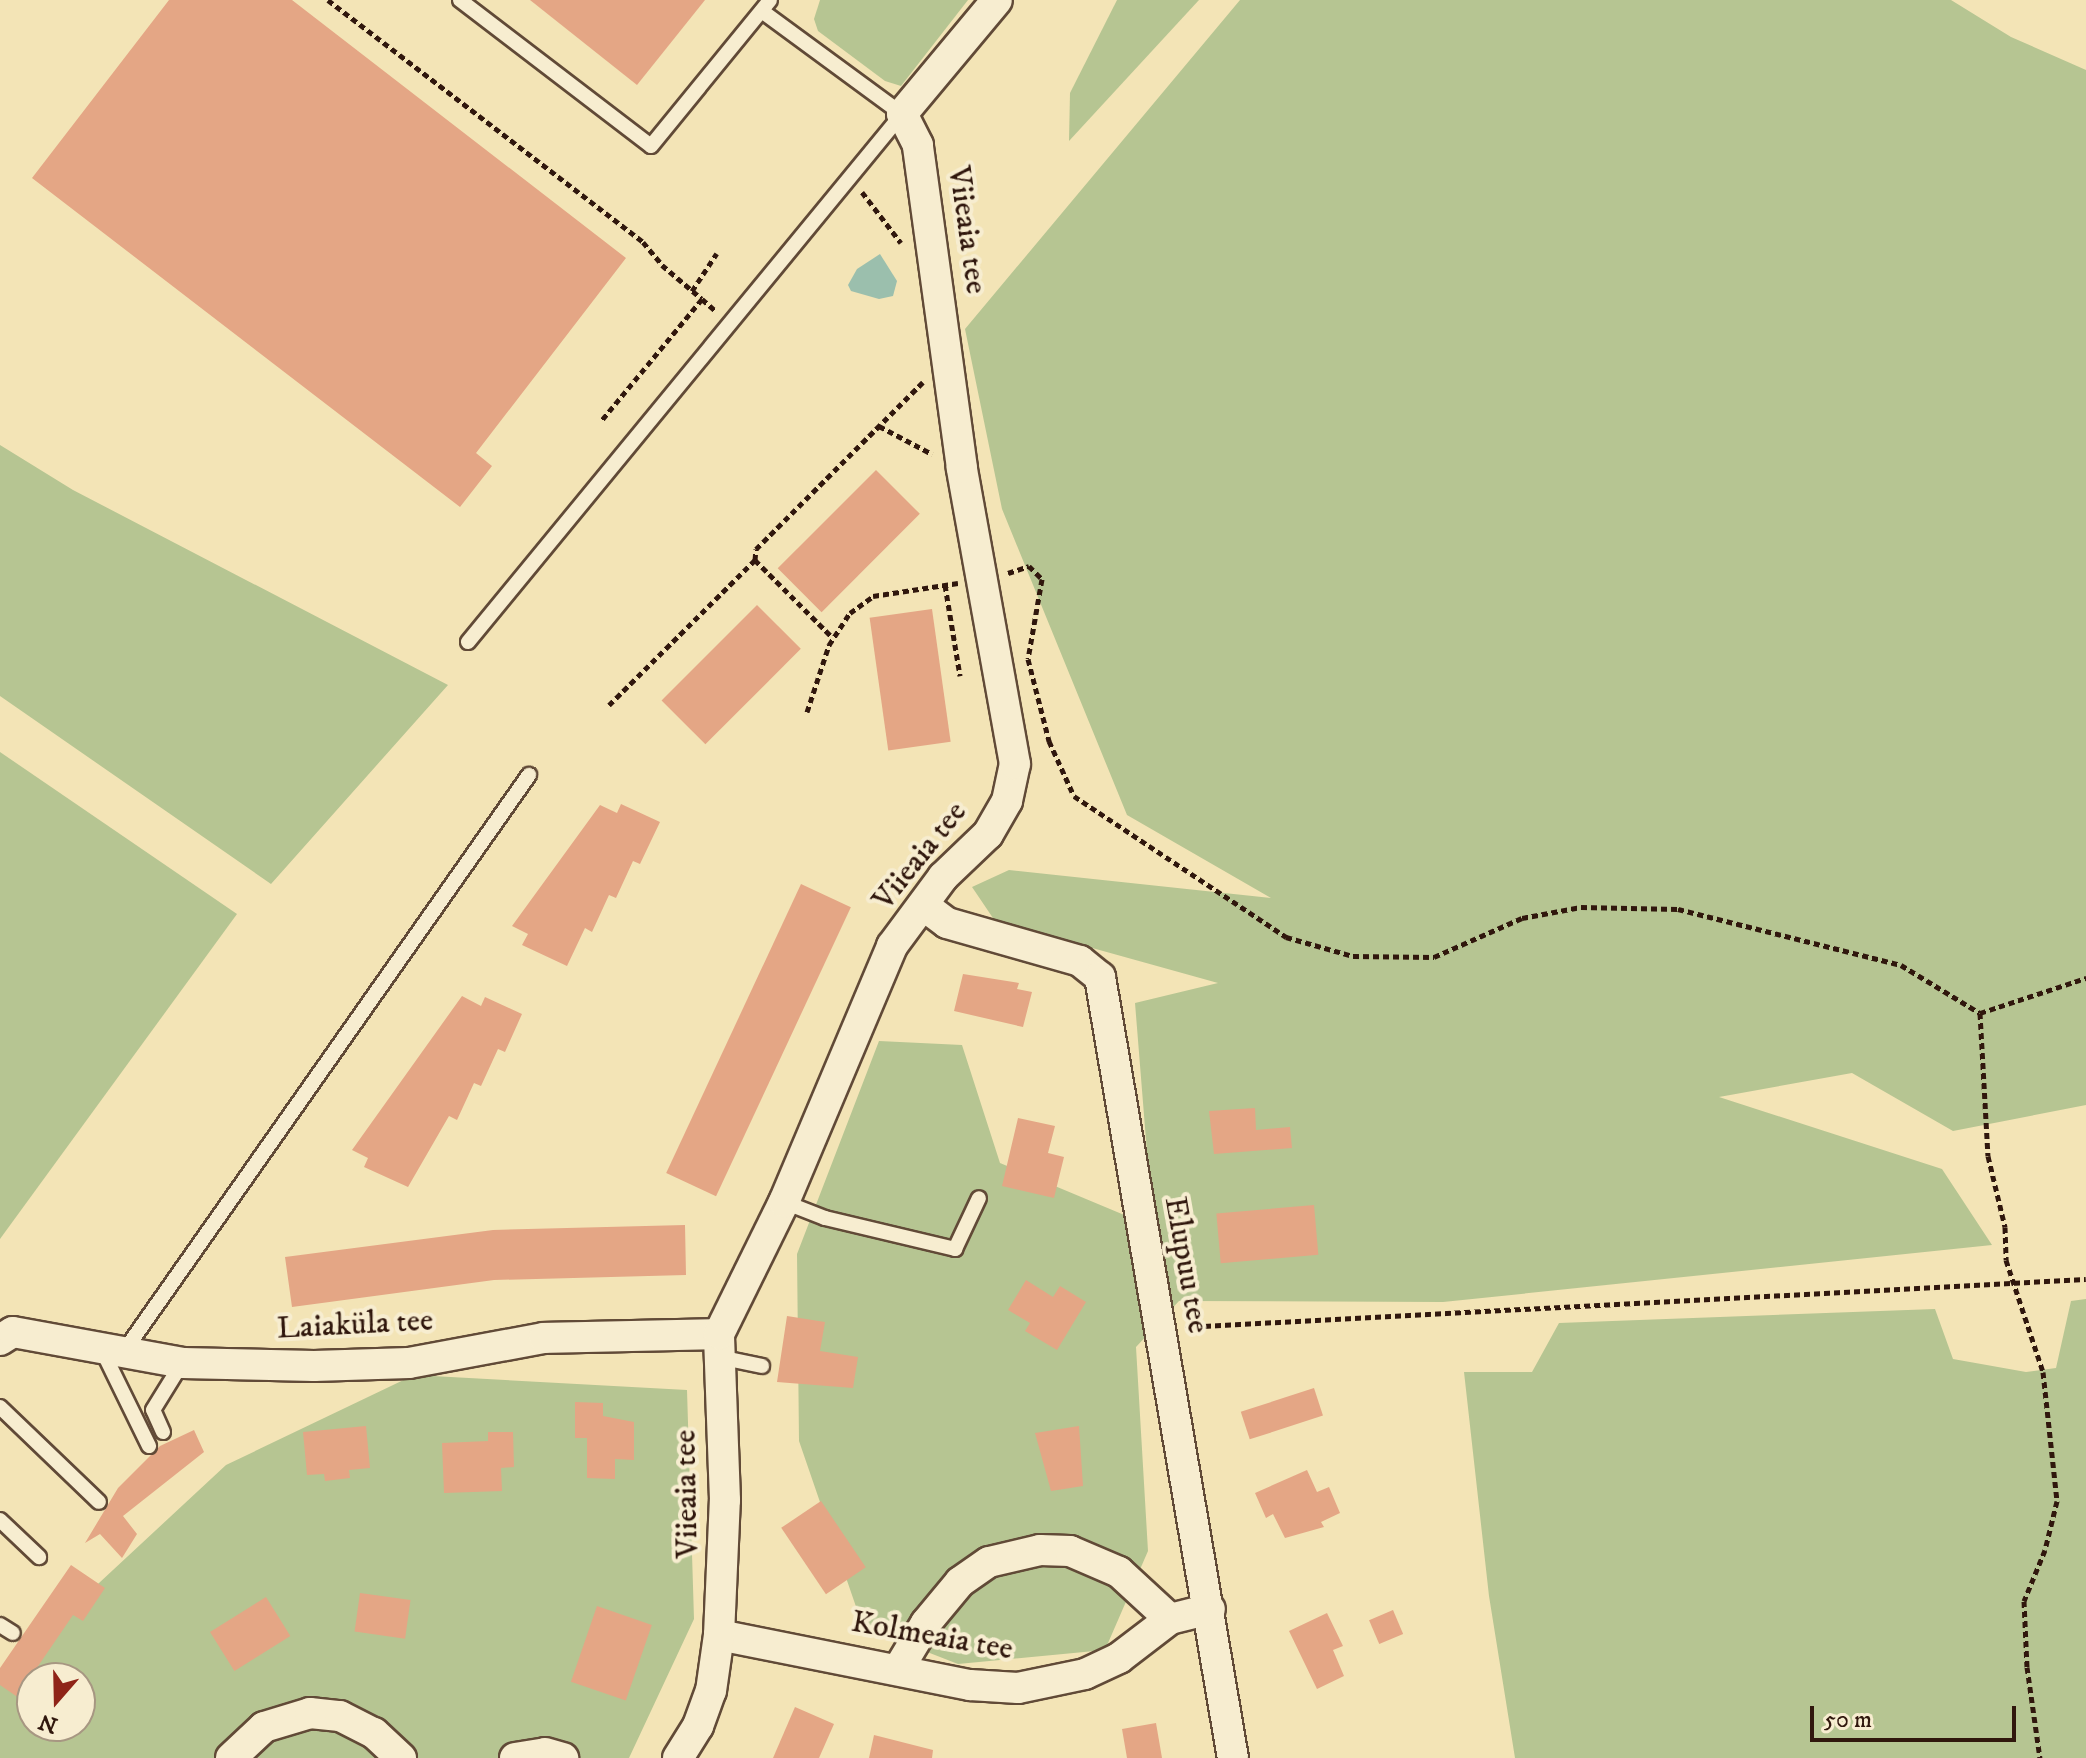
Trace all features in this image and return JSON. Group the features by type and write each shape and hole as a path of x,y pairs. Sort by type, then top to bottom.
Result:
{"street":[{"path":"902,114 997,0"},
{"name":"Viieaia tee","path":"678,1758 698,1726 711,1691 719,1635 725,1500 719,1346 784,1202 892,946 923,905 988,834 1007,801 1015,764 970,582 918,145 902,114"},
{"name":"Elupuu tee","path":"923,905 947,923 1080,961 1100,977 1233,1758"},
{"name":"Laiaküla tee","path":"0,1340 13,1332 183,1363 409,1363 544,1338 719,1346"},
{"path":"899,1668 926,1623 960,1582 989,1562 1040,1550 1070,1551 1119,1572 1170,1619"},
{"name":"Kolmeaia tee","path":"719,1635 899,1668 970,1685 1050,1684 1119,1658 1170,1619 1210,1609"},
{"path":"231,1758 264,1727 310,1713 340,1716 374,1733 401,1758"},
{"path":"515,1758 545,1753 563,1758"}],"lane":[{"path":"460,0 651,146 766,6 902,114 468,642"},
{"path":"149,1446 113,1348 529,775"},
{"path":"784,1202 825,1218 955,1249 979,1198"},
{"path":"719,1346 762,1366"},
{"path":"163,1432 153,1410 183,1363"},
{"path":"0,1407 99,1502"},
{"path":"0,1520 39,1557"},
{"path":"0,1625 13,1633"}],"path":[{"path":"328,0 643,242 702,299 601,421"},
{"path":"692,291 717,253"},
{"path":"609,705 755,560 756,549 926,379"},
{"path":"879,426 938,457"},
{"path":"755,560 833,638"},
{"path":"807,712 833,638 850,613 873,596 970,582 1029,566 1042,579 1028,659 1049,741 1074,796 1286,937 1353,956 1434,957 1522,918 1581,907 1678,909 1901,965 1980,1013 2086,978"},
{"path":"945,585 960,676"},
{"path":"1980,1013 1988,1156 2005,1227 2006,1260 2043,1372 2057,1501 2045,1550 2024,1601 2027,1667 2040,1758"},
{"path":"1160,1328 2086,1279"}],"green space":[{"path":"820,0 968,0 901,86 885,81 818,31 814,19"},
{"path":"1117,0 1199,0 1069,141 1070,93"},
{"path":"1240,0 1951,0 2011,37 2086,70 2086,1105 1953,1131 1852,1073 1719,1097 1942,1169 1992,1245 1443,1302 1179,1301 1136,1347 1148,1551 1105,1650 958,1664 863,1627 799,1441 797,1254 879,1041 962,1045 1000,1163 1153,1227 1135,1003 1218,983 995,921 972,887 1009,870 1271,898 1127,815 1002,509 965,329"},
{"path":"0,445 73,490 448,685 271,884 0,696"},
{"path":"0,752 237,914 0,1239"},
{"path":"2086,1299 2086,1758 1515,1758 1489,1596 1464,1372 1532,1372 1559,1323 1935,1309 1953,1359 2026,1372 2056,1368 2071,1301"},
{"path":"414,1375 687,1390 694,1619 629,1758 0,1758 0,1675 226,1465"}],"shaded area":[{"path":"880,254 897,281 893,296 879,299 851,291 848,285 857,269"}],"building":[{"path":"169,0 292,0 626,258 476,453 492,466 460,507 32,178"},
{"path":"530,0 705,0 637,85"},
{"path":"876,470 920,514 822,612 778,568"},
{"path":"757,605 801,649 705,744 662,700"},
{"path":"932,609 951,742 888,750 870,618"},
{"path":"621,804 660,822 640,864 633,861 616,898 609,895 592,932 585,928 567,966 522,945 528,934 512,926 600,805 617,813"},
{"path":"801,884 851,907 716,1196 666,1173"},
{"path":"963,974 1019,983 1017,989 1032,992 1023,1027 954,1011"},
{"path":"462,996 481,1006 485,997 522,1014 505,1052 498,1049 481,1086 474,1083 457,1120 449,1116 408,1187 364,1167 368,1158 352,1150"},
{"path":"1255,1108 1256,1130 1290,1127 1292,1148 1214,1154 1209,1111"},
{"path":"1018,1118 1055,1126 1048,1153 1064,1157 1054,1198 1002,1186"},
{"path":"1314,1205 1318,1255 1221,1263 1216,1214"},
{"path":"685,1225 686,1275 494,1280 292,1307 285,1257 493,1230"},
{"path":"1026,1280 1053,1297 1060,1286 1086,1302 1057,1350 1025,1331 1030,1323 1008,1310"},
{"path":"787,1316 825,1322 820,1351 858,1357 853,1388 777,1382"},
{"path":"1314,1388 1323,1416 1250,1439 1241,1412"},
{"path":"575,1402 603,1403 603,1416 634,1422 634,1460 615,1459 615,1479 587,1478 587,1438 575,1438"},
{"path":"366,1426 370,1468 349,1470 350,1478 325,1481 324,1474 307,1475 303,1432"},
{"path":"1079,1426 1083,1486 1051,1491 1035,1433"},
{"path":"194,1430 204,1452 123,1516 137,1534 122,1558 100,1534 85,1543 118,1488 160,1446"},
{"path":"488,1432 513,1432 514,1467 501,1468 502,1491 444,1493 442,1443 488,1441"},
{"path":"1307,1470 1317,1492 1329,1487 1340,1513 1321,1522 1324,1527 1285,1538 1273,1514 1266,1518 1255,1493"},
{"path":"821,1501 866,1567 826,1594 781,1528"},
{"path":"71,1565 105,1588 83,1621 73,1615 41,1662 16,1662 16,1696 0,1685 0,1668"},
{"path":"360,1593 411,1600 405,1639 355,1632"},
{"path":"266,1597 290,1636 234,1671 210,1632"},
{"path":"597,1606 652,1625 626,1701 571,1682"},
{"path":"1393,1610 1403,1634 1379,1644 1369,1620"},
{"path":"1327,1613 1343,1646 1333,1650 1344,1676 1317,1689 1289,1631"},
{"path":"795,1707 834,1724 819,1758 773,1758"},
{"path":"1156,1723 1162,1758 1127,1758 1122,1729"},
{"path":"874,1735 933,1750 932,1758 869,1758"}]}
